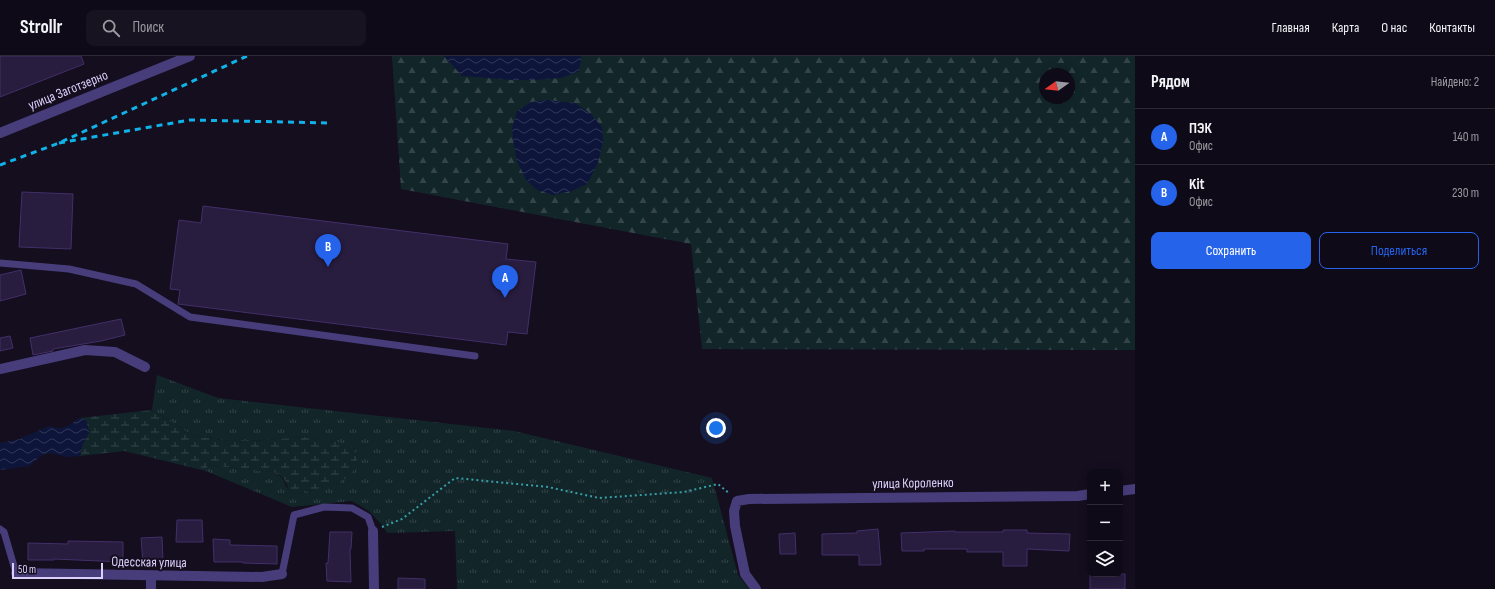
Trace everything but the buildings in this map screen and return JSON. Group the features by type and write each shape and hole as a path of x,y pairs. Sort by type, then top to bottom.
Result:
{"street":[{"name":"улица Заготзерно","path":"0,133 190,56"},
{"path":"0,369 85,350 115,352 145,367"},
{"path":"1123,491 1135,489"},
{"name":"улица Короленко","path":"737,500 1087,494"},
{"path":"737,500 734,512 735,526 745,574 756,589"},
{"path":"373,531 374,589"},
{"name":"Одесская улица","path":"16,573 262,577 282,574"},
{"path":"151,576 151,589"}],"lane":[{"path":"0,263 69,268 136,284 190,317 475,356"},
{"path":"282,574 294,515 324,507 352,508 368,517 373,531"},
{"path":"0,529 4,532 16,573"}],"path":[{"path":"373,531 402,519 455,478 548,487 599,498 684,492 718,484 737,500"}],"green space":[{"path":"392,56 1135,56 1135,350 702,349 691,244 401,189"},
{"path":"157,375 218,398 514,431 712,478 738,575 749,589 457,589 455,531 387,533 383,526 369,511 352,501 292,507 206,471 208,465 273,472 282,478 286,487 298,494 339,483 354,448 341,443 304,437 237,442 194,436 152,410"},
{"path":"152,410 194,436 237,442 304,437 348,444 356,452 357,459 355,467 352,473 341,482 297,494 291,492 283,478 273,472 208,465 206,471 124,451 80,456 82,446 89,432 86,420 79,418"}],"water":[{"path":"444,56 580,56 582,58 578,72 561,78 512,80 462,76"},
{"path":"548,100 575,103 590,113 602,127 603,142 598,163 587,184 572,191 553,195 537,190 526,180 517,161 512,128 517,111 531,102"},
{"path":"79,418 86,420 89,432 82,446 80,456 66,457 50,453 42,455 29,466 0,470 0,443 20,439 49,426 62,428"}],"railway":[{"path":"0,165 59,143 247,56"},
{"path":"59,143 190,120 331,123"}],"place":[{"name":"Kit","path":"328,267"},
{"name":"ПЭК","path":"505,298"}]}
